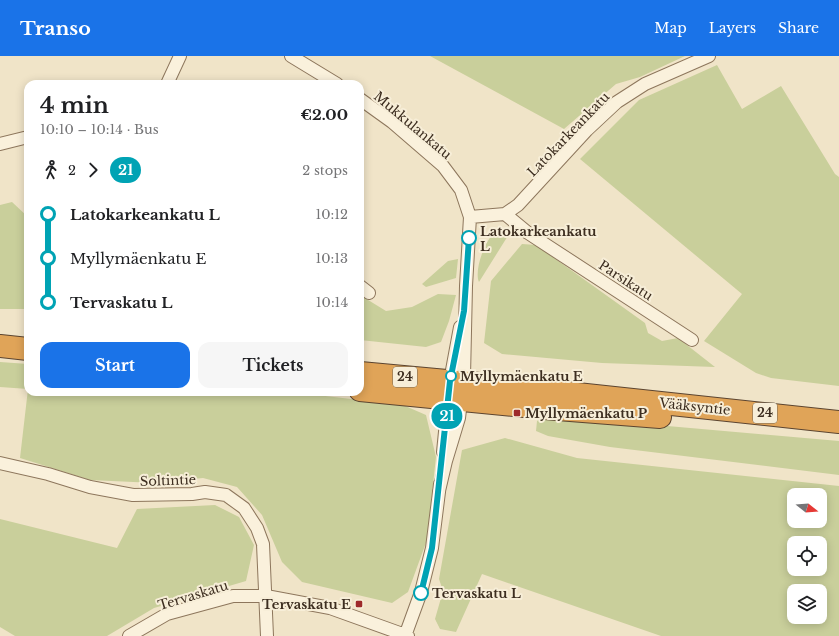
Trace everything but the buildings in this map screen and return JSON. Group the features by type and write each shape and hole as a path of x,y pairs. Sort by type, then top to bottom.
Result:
{"highway":[{"path":"0,346 24,349"},
{"name":"Vääksyntie","path":"364,374 456,391 652,416 839,426"},
{"name":"Vääksyntie","path":"364,390 456,391 839,422"}],"street":[{"path":"169,80 180,56"},
{"path":"291,56 330,80"},
{"name":"Latokarkeankatu","path":"505,214 518,205 587,130 617,102 644,84 709,56"},
{"name":"Mukkulankatu","path":"364,102 392,122 443,166 461,190 470,217 466,286 465,358 456,391 439,491 432,548 421,592 406,636"},
{"path":"0,144 24,138"},
{"path":"470,217 505,214"},
{"name":"Parsikatu","path":"505,214 528,233 692,340"},
{"name":"Soltintie","path":"0,464 48,474 90,487 133,495 192,494 205,492 226,495 244,508 257,528 263,544 267,636"},
{"name":"Tervaskatu","path":"129,636 168,614 234,596 266,596 330,608 406,636"}],"green space":[{"path":"430,56 685,56 640,77 616,84 564,129"},
{"path":"717,65 742,109 781,86 835,174 839,177 839,386 771,378 756,373 704,341 742,294 580,159 639,100"},
{"path":"12,202 24,213 24,309 0,309 0,205"},
{"path":"502,230 511,231 479,282 478,271 483,250 493,234"},
{"path":"522,244 536,245 645,323 648,333 662,341 678,338 715,367 602,363 502,354 484,343 491,281"},
{"path":"458,259 456,278 426,287 422,284 448,261"},
{"path":"438,294 456,295 449,321 441,342 426,347 364,340 364,297 386,311 412,307"},
{"path":"0,362 24,364 24,389 0,387"},
{"path":"27,396 325,396 403,405 426,415 436,457 427,540 408,592 392,603 302,582 282,562 262,515 237,487 203,478 155,483 90,480 20,458"},
{"path":"545,416 839,441 839,475 610,447 548,436 536,431 537,421"},
{"path":"505,438 577,458 839,486 839,636 661,636 482,574 456,632 440,629 435,619 443,591 439,579 462,450"},
{"path":"215,505 239,517 254,545 246,581 154,608 107,636 15,636 0,627 0,519 117,548 137,509"}],"bus line":[{"name":"21","path":"421,593 432,548 450,381 464,311 469,238"}],"place":[{"name":"Latokarkeankatu L","path":"469,238"},
{"name":"Myllymäenkatu E","path":"451,376"},
{"name":"Myllymäenkatu P","path":"517,413"},
{"name":"Tervaskatu L","path":"421,593"},
{"name":"Tervaskatu E","path":"359,604"}]}
